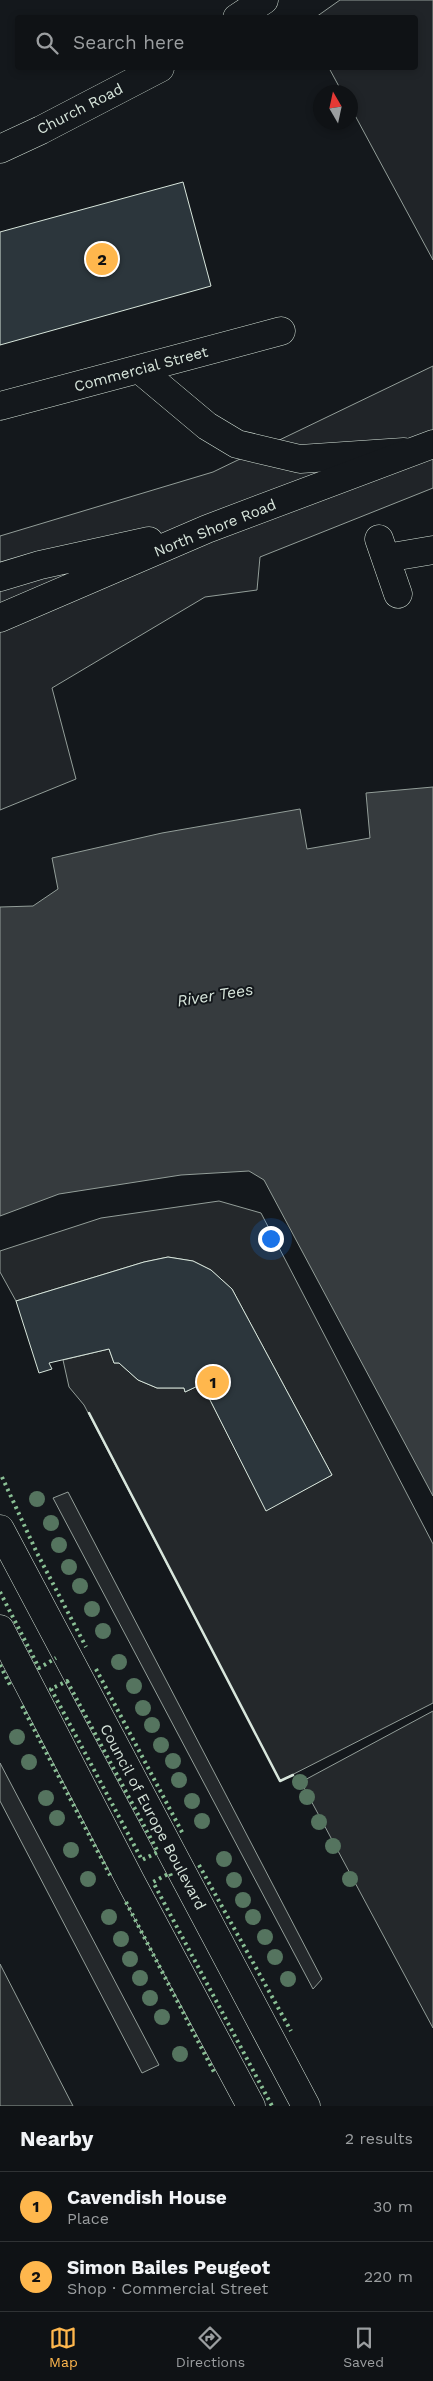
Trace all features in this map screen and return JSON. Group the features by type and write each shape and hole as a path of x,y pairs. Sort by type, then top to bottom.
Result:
{"street":[{"path":"242,15 264,0"},
{"name":"Church Road","path":"0,149 41,130 156,70"},
{"name":"Commercial Street","path":"0,406 281,331"},
{"path":"139,368 207,426 237,444 300,459 427,447"},
{"name":"North Shore Road","path":"0,618 207,529 427,447"},
{"path":"0,577 40,565 207,529"},
{"path":"398,594 382,549 433,550"},
{"name":"Council of Europe Boulevard","path":"0,1529 306,2106"},
{"path":"0,1629 131,1882 251,2106"}],"shaded area":[{"path":"340,0 433,0 433,260 358,121 358,85 338,85 330,70 418,70 418,15 319,15"},
{"path":"433,366 433,488 260,557 257,590 205,597 52,688 76,779 0,810 0,536 213,472"},
{"path":"219,1201 261,1213 433,1544 433,1703 280,1781 84,1405 69,1387 63,1360 109,1349 114,1363 119,1363 138,1380 157,1388 184,1388 185,1392 202,1384 266,1510 332,1475 232,1289 211,1270 193,1261 168,1257 144,1262 16,1301 0,1272 0,1251 101,1218"},
{"path":"68,1492 322,1979 313,1989 53,1498"},
{"path":"433,1711 433,2028 301,1782"},
{"path":"0,1763 159,2065 142,2073 0,1801"},
{"path":"0,1964 73,2106 0,2106"}],"water":[{"name":"River Tees","path":"433,787 433,1496 264,1180 249,1171 181,1175 59,1194 0,1216 0,907 33,906 58,889 52,858 162,833 300,809 307,849 370,838 366,793"}],"building":[{"path":"183,182 211,286 0,345 0,232"},
{"path":"168,1257 193,1261 211,1270 232,1289 332,1475 266,1511 202,1384 185,1392 184,1388 157,1388 138,1380 119,1363 114,1363 109,1349 49,1363 52,1369 39,1373 16,1301 144,1262"}],"hedge":[{"path":"2,1477 37,1553 86,1647"},
{"path":"0,1592 39,1668 56,1658"},
{"path":"0,1665 10,1685"},
{"path":"96,1669 183,1834"},
{"path":"67,1681 158,1852 142,1860 51,1689 67,1681"},
{"path":"22,1706 112,1879"},
{"path":"199,1865 291,2031"},
{"path":"171,1876 170,1873 153,1882 272,2106"},
{"path":"126,1902 215,2074"}],"wall":[{"path":"89,1413 280,1781 293,1775"}],"place":[{"name":"Simon Bailes Peugeot","path":"102,259"},
{"name":"Cavendish House","path":"213,1382"}]}
